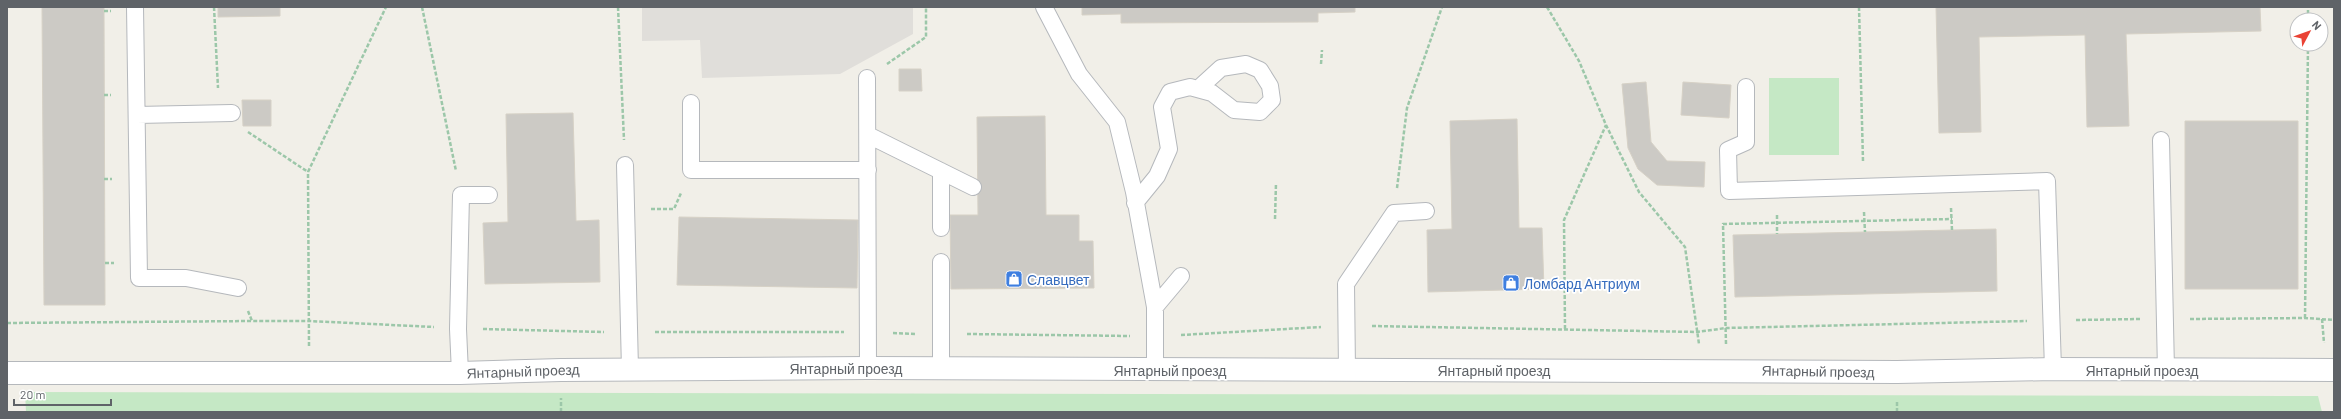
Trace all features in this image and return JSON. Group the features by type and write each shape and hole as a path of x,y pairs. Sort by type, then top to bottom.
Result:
{"street":[{"name":"Янтарный проезд","path":"7,373 460,373 630,369 868,368 1347,371 1727,370 1897,372 2053,369 2334,370"}],"lane":[{"path":"135,7 139,278 186,278 238,288"},
{"path":"1044,7 1078,74 1117,122 1135,203 1155,307 1155,370"},
{"path":"868,78 868,368"},
{"path":"1135,203 1157,176 1169,149 1162,107 1164,102 1170,92 1190,87 1198,89"},
{"path":"1746,87 1746,142 1728,150 1729,191 2047,180 2053,369"},
{"path":"691,103 691,170 868,170"},
{"path":"137,115 225,113"},
{"path":"868,135 974,187"},
{"path":"2161,140 2166,370"},
{"path":"625,165 630,369"},
{"path":"941,171 941,228"},
{"path":"460,373 458,329 461,195 489,195"},
{"path":"1347,371 1346,284 1394,213 1426,211"},
{"path":"941,262 941,368"},
{"path":"1155,307 1181,276"}],"path":[{"path":"214,7 225,113 308,172"},
{"path":"309,372 308,172 386,7"},
{"path":"422,7 461,195"},
{"path":"618,7 625,165"},
{"path":"868,78 926,36 926,7"},
{"path":"1394,213 1407,108 1442,7"},
{"path":"1547,7 1579,62 1606,125 1639,192 1685,247 1703,370"},
{"path":"1859,7 1863,186"},
{"path":"1321,64 1322,50"},
{"path":"2305,318 2308,52"},
{"path":"1565,329 1564,220 1606,125"},
{"path":"626,209 674,209 691,170"},
{"path":"1275,220 1276,183"},
{"path":"1727,370 1723,224 1952,219"},
{"path":"238,288 252,321"},
{"path":"7,323 309,321 458,329 629,332 869,332 1155,337 1346,326 1697,332 1726,328 2051,320 2305,318 2334,320"},
{"path":"2322,319 2324,345"}],"shaded area":[{"path":"642,7 913,7 913,34 840,74 702,78 700,40 642,41"}],"green space":[{"path":"1769,78 1839,78 1839,155 1769,155"},
{"path":"25,392 2318,396 2322,412 26,412"}],"building":[{"path":"42,7 104,7 105,305 44,305"},
{"path":"218,7 280,7 280,16 218,17"},
{"path":"1082,7 1355,7 1355,12 1318,13 1318,22 1121,23 1121,14 1082,15"},
{"path":"1936,7 2260,7 2261,31 2126,34 2129,126 2087,127 2085,35 1979,37 1981,132 1939,133"},
{"path":"899,69 921,69 922,91 899,91"},
{"path":"1646,82 1651,142 1667,161 1705,162 1704,187 1657,185 1638,169 1628,148 1622,84"},
{"path":"1683,82 1731,85 1729,118 1681,115"},
{"path":"242,100 271,100 271,126 243,126"},
{"path":"573,113 576,221 599,220 600,282 485,284 483,223 508,222 506,114"},
{"path":"1045,116 1046,215 1079,215 1079,241 1093,241 1094,288 951,289 950,215 978,215 977,117"},
{"path":"1517,119 1519,228 1542,228 1544,289 1428,292 1427,230 1452,229 1450,121"},
{"path":"2185,121 2298,121 2298,289 2185,289"},
{"path":"679,217 858,220 857,288 677,285"},
{"path":"1996,229 1997,291 1735,297 1733,235"}],"place":[{"name":"Славцвет","path":"1014,279"},
{"name":"Ломбард Антриум","path":"1511,283"}]}
